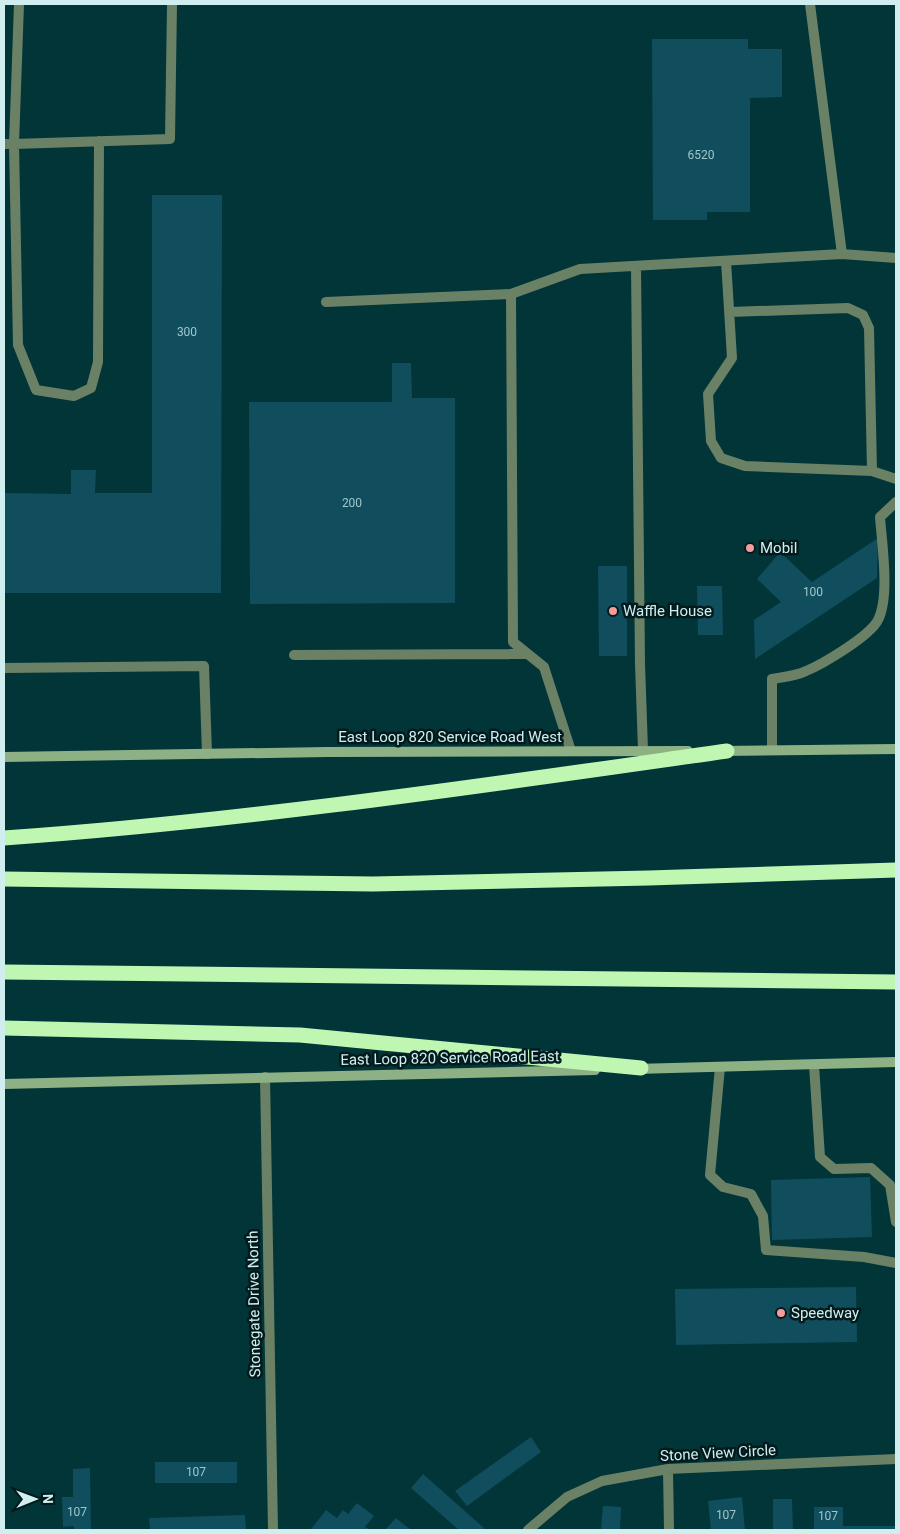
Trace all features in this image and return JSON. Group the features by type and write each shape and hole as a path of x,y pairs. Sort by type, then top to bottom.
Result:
{"highway":[{"path":"4,838 84,833 391,799 727,751"},
{"path":"4,880 373,884 659,878 896,870"},
{"path":"4,972 896,982"},
{"path":"4,1028 300,1035 641,1068"}],"main road":[{"name":"East Loop 820 Service Road West","path":"4,757 896,749"},
{"name":"East Loop 820 Service Road East","path":"4,1084 896,1062"}],"street":[{"path":"19,4 9,144 18,345 36,390 74,396 92,388 98,362 99,141"},
{"path":"9,144 170,139 172,4"},
{"path":"810,4 842,254"},
{"path":"326,302 511,294 580,268 842,254 896,258"},
{"path":"726,261 732,358 708,394 711,441 721,458 745,466 872,471 896,479"},
{"path":"636,266 640,664 643,750"},
{"path":"511,294 513,642 544,667 571,751"},
{"path":"730,312 848,308 863,315 869,328 872,471"},
{"path":"772,750 772,679 805,672 830,660 858,641 878,621 885,592 880,517 896,502"},
{"path":"294,655 528,654"},
{"path":"4,668 204,666 207,754"},
{"path":"814,1065 820,1157 834,1169 871,1168 890,1185 896,1222"},
{"path":"720,1067 710,1175 723,1187 751,1194 763,1216 766,1250 864,1258 896,1263"},
{"name":"Stonegate Drive North","path":"265,1077 273,1530"},
{"name":"Stone View Circle","path":"528,1530 567,1497 602,1482 668,1469 896,1459"},
{"path":"668,1469 669,1530"}],"building":[{"path":"652,39 748,39 748,49 782,49 782,97 750,98 750,212 707,212 707,220 653,220"},
{"path":"152,195 222,195 221,593 4,593 4,493 71,494 71,470 96,470 95,493 152,493"},
{"path":"392,363 411,363 412,398 455,398 455,603 250,604 249,402 392,402"},
{"path":"878,538 877,578 755,659 754,620 781,602 757,579 780,552 812,582"},
{"name":"Waffle House","path":"598,566 627,566 627,656 599,656"},
{"path":"697,586 722,586 723,635 698,635"},
{"path":"870,1177 872,1237 772,1240 771,1180"},
{"path":"856,1287 857,1342 676,1345 675,1289"},
{"path":"531,1437 541,1452 467,1506 455,1491"},
{"path":"155,1462 237,1462 237,1483 155,1483"},
{"path":"90,1468 91,1530 74,1530 74,1526 63,1527 62,1497 73,1497 73,1469"},
{"path":"423,1474 484,1528 482,1530 459,1530 411,1488"},
{"path":"742,1497 745,1530 711,1530 708,1501"},
{"path":"773,1499 792,1499 793,1530 773,1530"},
{"path":"357,1503 374,1516 365,1527 370,1530 311,1529 326,1510 337,1518 343,1510 348,1514"},
{"path":"603,1506 621,1507 620,1530 601,1530"},
{"path":"814,1507 843,1507 843,1526 896,1526 896,1530 814,1530"},
{"path":"245,1515 246,1530 150,1530 149,1518"},
{"path":"396,1518 411,1530 385,1530"}],"place":[{"name":"Mobil","path":"750,548"},
{"name":"Waffle House","path":"613,611"},
{"name":"Speedway","path":"781,1313"}]}
